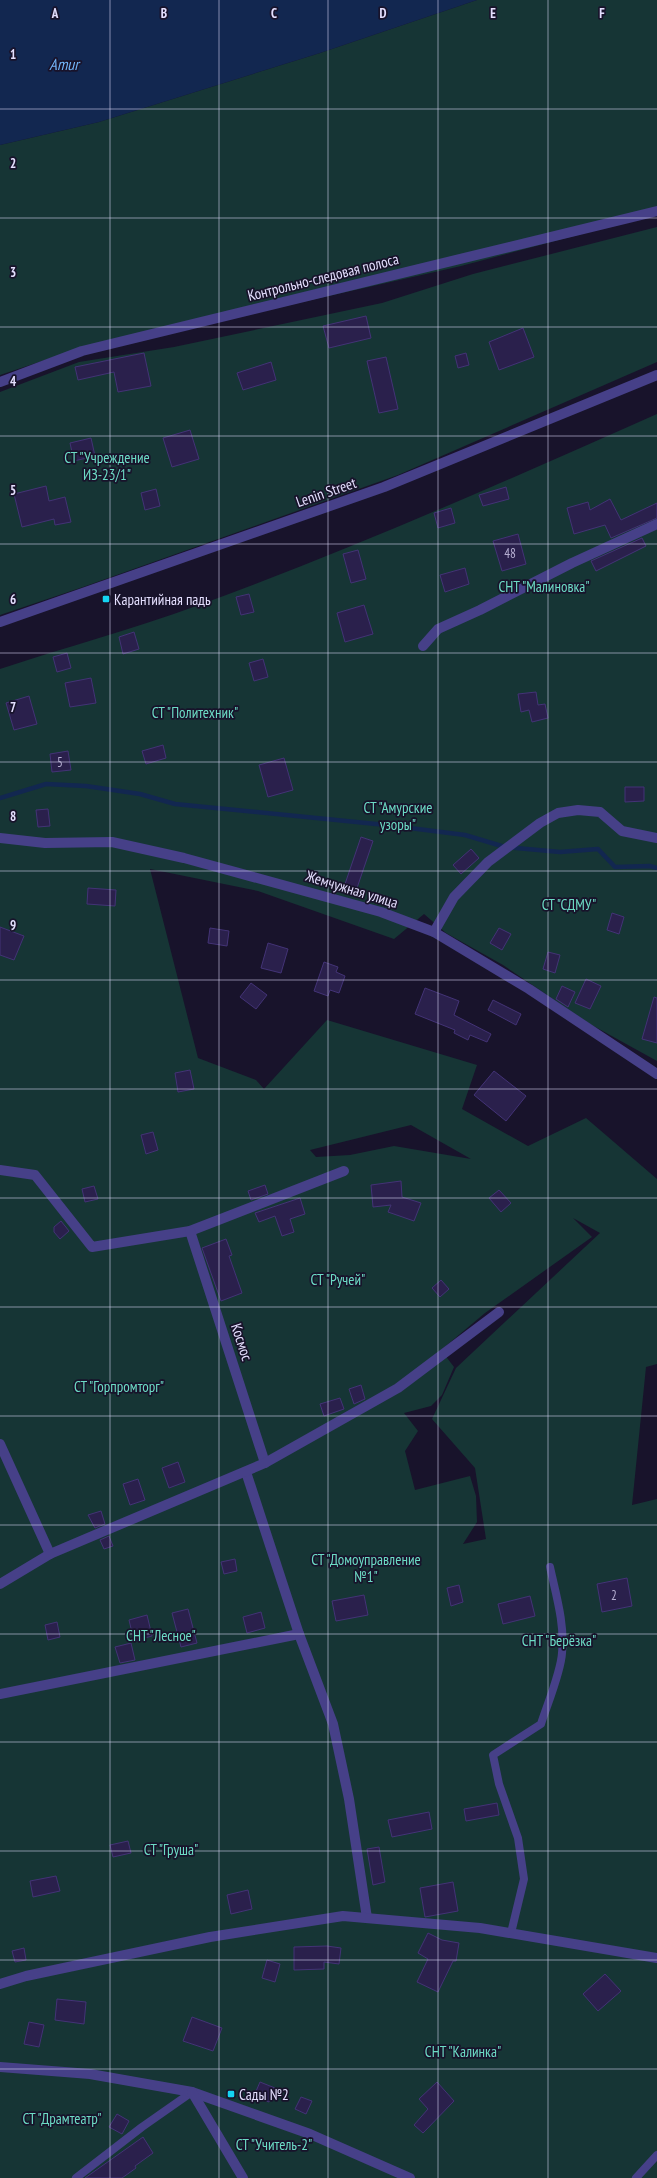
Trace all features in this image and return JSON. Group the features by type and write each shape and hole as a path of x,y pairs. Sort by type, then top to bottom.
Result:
{"street":[{"name":"Контрольно-следовая полоса","path":"0,382 82,351 657,211"},
{"name":"Lenin Street","path":"0,622 384,487 657,375"},
{"path":"423,646 438,629 480,610 572,563 657,524"},
{"path":"434,932 454,897 488,862 521,839 540,823 558,813 578,810 600,812 622,831 657,838"},
{"name":"Жемчужная улица","path":"0,838 45,843 112,842 184,858 381,912 434,932 529,989 657,1074"},
{"path":"0,1170 35,1176 92,1247 190,1231 344,1171"},
{"name":"Космос","path":"190,1231 265,1463"},
{"path":"0,1584 50,1554 265,1463 398,1388 499,1312"},
{"path":"0,1444 50,1554"},
{"path":"246,1472 299,1634 334,1724 349,1799 367,1918"},
{"path":"0,1694 299,1634"},
{"path":"0,1984 26,1976 210,1937 343,1916 480,1928 657,1958"},
{"path":"0,2067 90,2074 192,2092 310,2134 410,2178"},
{"path":"192,2092 243,2178"}],"lane":[{"path":"511,1933 524,1879 518,1838 499,1784 493,1755 541,1724 550,1697 562,1654 561,1618 550,1567"},
{"path":"76,2178 142,2127 192,2092"},
{"path":"636,2178 657,2155"}],"green space":[{"path":"477,0 657,0 657,214 461,266 241,316 84,347 0,375 0,145 99,122 320,53"},
{"name":"СТ \"Учреждение ИЗ-23/1\"","path":"657,227 657,362 398,475 0,615 0,392 79,362 174,347 382,303 473,274"},
{"path":"657,414 657,1061 590,1024 503,965 446,933 424,914 394,939 258,891 150,869 198,1058 256,1080 264,1089 327,1020 477,1065 462,1109 528,1146 586,1118 657,1179 657,1364 646,1367 632,1505 657,1499 657,2178 0,2178 0,669 150,622 315,561 487,489","holes":["411,1125 471,1159 394,1146 350,1155 316,1157 310,1150","573,1218 600,1233 456,1368 432,1419 475,1468 486,1539 463,1544 477,1522 476,1496 470,1476 415,1490 405,1451 418,1431 404,1413 431,1406 442,1395 454,1367 441,1350 485,1313 592,1237"]}],"water":[{"name":"Amur","path":"0,0 477,0 320,53 99,122 0,145"}],"building":[{"path":"366,316 371,338 329,348 323,326"},
{"path":"523,328 534,357 499,370 489,342"},
{"path":"144,353 151,386 118,392 114,372 78,380 75,367"},
{"path":"466,353 469,365 458,368 455,356"},
{"path":"386,357 398,409 379,413 367,361"},
{"path":"271,362 276,380 243,390 237,373"},
{"path":"190,430 199,459 172,467 163,438"},
{"path":"91,438 95,456 74,461 70,443"},
{"path":"46,486 49,501 65,497 71,522 55,525 54,519 22,527 14,494"},
{"path":"506,487 509,499 483,506 479,495"},
{"path":"156,489 160,506 145,510 141,493"},
{"path":"610,499 621,520 657,503 657,518 611,538 605,525 574,534 567,508 588,502 590,510"},
{"path":"451,508 455,523 438,528 434,513"},
{"path":"518,534 526,564 502,571 493,541"},
{"path":"642,538 646,546 596,571 591,561"},
{"path":"358,550 366,579 351,583 343,554"},
{"path":"465,568 469,584 445,592 440,575"},
{"path":"249,594 254,612 241,615 236,597"},
{"path":"364,605 373,634 345,642 337,613"},
{"path":"134,632 139,649 123,654 119,637"},
{"path":"67,653 71,668 57,672 53,657"},
{"path":"263,659 268,677 254,681 249,663"},
{"path":"91,678 96,703 70,707 65,683"},
{"path":"536,692 538,705 545,704 548,718 532,722 529,710 521,712 518,694"},
{"path":"29,696 37,724 14,730 6,703"},
{"path":"163,745 166,758 146,764 142,751"},
{"path":"68,751 71,770 52,772 50,754"},
{"path":"284,758 293,790 268,797 259,765"},
{"path":"625,787 644,787 644,801 625,802"},
{"path":"48,809 50,826 38,827 36,810"},
{"path":"361,837 373,841 357,888 345,884"},
{"path":"471,849 479,858 461,874 453,865"},
{"path":"88,888 116,890 115,906 87,904"},
{"path":"612,913 624,917 619,934 607,930"},
{"path":"0,927 24,936 14,960 0,955"},
{"path":"210,928 229,931 227,946 208,943"},
{"path":"499,928 511,934 502,950 490,943"},
{"path":"268,943 288,949 281,973 261,968"},
{"path":"548,952 560,955 555,973 543,969"},
{"path":"324,962 338,967 336,972 345,976 339,993 330,990 328,996 314,991"},
{"path":"586,979 601,986 590,1009 575,1003"},
{"path":"251,983 267,995 256,1009 240,997"},
{"path":"562,986 575,992 568,1007 556,999"},
{"path":"425,988 459,1001 454,1015 491,1034 487,1042 470,1035 468,1040 454,1033 455,1030 415,1014"},
{"path":"654,997 657,998 657,1043 642,1039"},
{"path":"493,1000 521,1014 516,1025 488,1010"},
{"path":"190,1070 194,1089 178,1092 175,1073"},
{"path":"494,1071 526,1096 506,1121 474,1095"},
{"path":"153,1132 158,1150 146,1154 141,1135"},
{"path":"401,1181 402,1197 421,1203 414,1221 388,1212 391,1205 373,1207 371,1185"},
{"path":"265,1185 268,1194 251,1200 248,1191"},
{"path":"94,1186 98,1199 85,1202 82,1189"},
{"path":"499,1190 511,1203 501,1212 489,1198"},
{"path":"300,1198 305,1214 290,1219 294,1232 282,1236 275,1216 259,1222 255,1213"},
{"path":"61,1221 69,1231 60,1239 54,1232 54,1227"},
{"path":"226,1239 232,1255 229,1256 242,1293 221,1301 202,1248"},
{"path":"441,1280 449,1289 440,1297 432,1288"},
{"path":"361,1385 365,1399 354,1404 349,1389"},
{"path":"340,1398 344,1409 324,1416 320,1404"},
{"path":"178,1462 185,1482 169,1488 162,1468"},
{"path":"138,1479 145,1500 130,1505 123,1484"},
{"path":"101,1511 105,1524 95,1528 88,1515"},
{"path":"109,1536 113,1546 104,1549 100,1540"},
{"path":"235,1559 237,1571 224,1574 221,1562"},
{"path":"627,1578 632,1606 602,1612 597,1584"},
{"path":"459,1585 463,1602 451,1606 447,1588"},
{"path":"364,1595 368,1615 336,1621 332,1601"},
{"path":"530,1596 535,1616 503,1624 498,1604"},
{"path":"188,1609 197,1643 181,1647 172,1613"},
{"path":"261,1612 265,1628 247,1633 243,1617"},
{"path":"147,1615 152,1636 134,1641 129,1620"},
{"path":"57,1622 60,1637 48,1640 45,1625"},
{"path":"131,1643 135,1660 120,1663 115,1647"},
{"path":"497,1803 499,1815 466,1821 464,1809"},
{"path":"429,1812 432,1829 392,1837 388,1820"},
{"path":"128,1841 131,1853 113,1857 110,1845"},
{"path":"379,1847 385,1882 373,1885 367,1849"},
{"path":"56,1876 60,1891 33,1897 30,1881"},
{"path":"453,1882 458,1911 425,1917 420,1888"},
{"path":"248,1890 252,1909 231,1914 227,1895"},
{"path":"428,1933 442,1940 459,1943 456,1961 453,1961 438,1992 417,1982 428,1959 418,1953"},
{"path":"327,1946 341,1948 339,1964 324,1962 324,1969 294,1970 294,1947"},
{"path":"24,1948 26,1960 15,1962 12,1951"},
{"path":"267,1960 280,1964 275,1982 262,1978"},
{"path":"605,1974 621,1991 598,2011 583,1994"},
{"path":"57,1999 86,2002 84,2024 55,2020"},
{"path":"192,2017 222,2028 213,2051 183,2041"},
{"path":"29,2022 44,2025 39,2047 24,2044"},
{"path":"260,2082 275,2088 269,2102 254,2096"},
{"path":"437,2082 454,2101 423,2133 414,2125 428,2109 419,2099"},
{"path":"301,2097 312,2101 306,2114 295,2109"},
{"path":"117,2114 129,2121 122,2134 109,2127"},
{"path":"143,2137 153,2153 122,2178 85,2178"}],"waterway":[{"path":"0,798 46,784 86,786 140,794 175,804 386,825 465,835 505,847 560,852 598,849 615,867 650,866 657,868"}],"place":[{"name":"Карантийная падь","path":"106,599"},
{"name":"Сады №2","path":"231,2094"}],"park label":[{"name":"СНТ \"Малиновка\"","path":"544,586"},
{"name":"СТ \"Политехник\"","path":"195,712"},
{"name":"СТ \"Амурские узоры\"","path":"398,816"},
{"name":"СТ \"СДМУ\"","path":"569,904"},
{"name":"СТ \"Ручей\"","path":"338,1279"},
{"name":"СТ \"Горпромторг\"","path":"119,1386"},
{"name":"СТ \"Домоуправление №1\"","path":"366,1568"},
{"name":"СНТ \"Лесное\"","path":"161,1635"},
{"name":"СНТ \"Берёзка\"","path":"559,1640"},
{"name":"СТ \"Груша\"","path":"171,1849"},
{"name":"СНТ \"Калинка\"","path":"463,2051"},
{"name":"СТ \"Драмтеатр\"","path":"62,2118"},
{"name":"СТ \"Учитель-2\"","path":"274,2144"}]}
